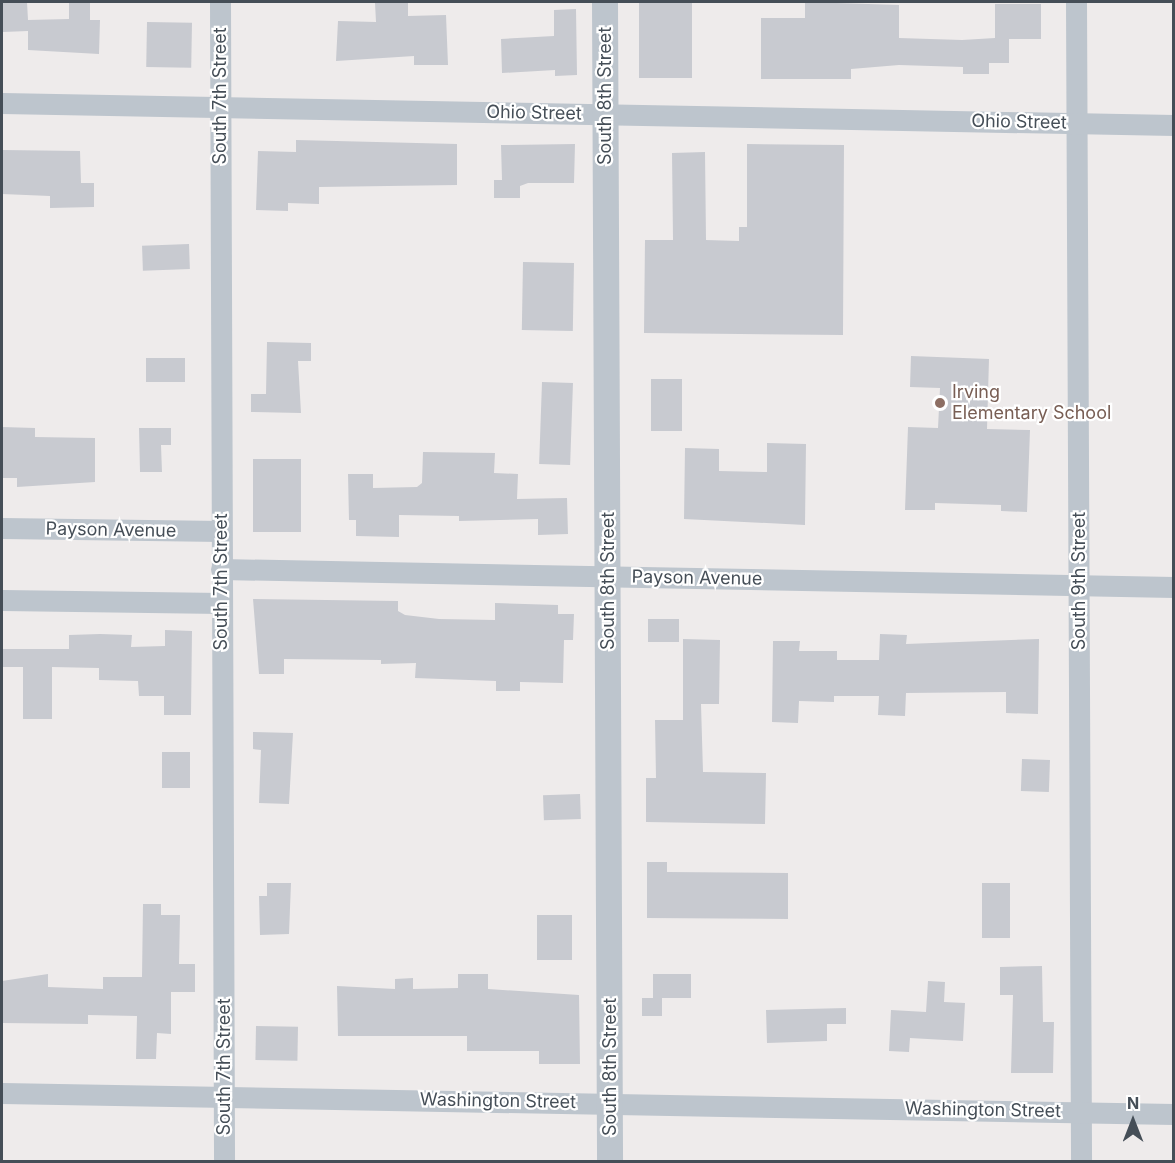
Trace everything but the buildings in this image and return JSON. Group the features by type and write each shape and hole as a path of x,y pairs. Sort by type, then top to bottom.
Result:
{"street":[{"name":"South 7th Street","path":"220,2 224,1161"},
{"name":"South 8th Street","path":"605,2 610,1161"},
{"name":"South 9th Street","path":"1076,2 1081,1161"},
{"name":"Ohio Street","path":"2,103 1173,125"},
{"name":"Payson Avenue","path":"2,528 221,531"},
{"name":"Payson Avenue","path":"221,569 1173,587"},
{"path":"2,600 221,603"},
{"name":"Washington Street","path":"2,1092 1173,1114"}],"place":[{"name":"Irving Elementary School","path":"940,403"}]}
